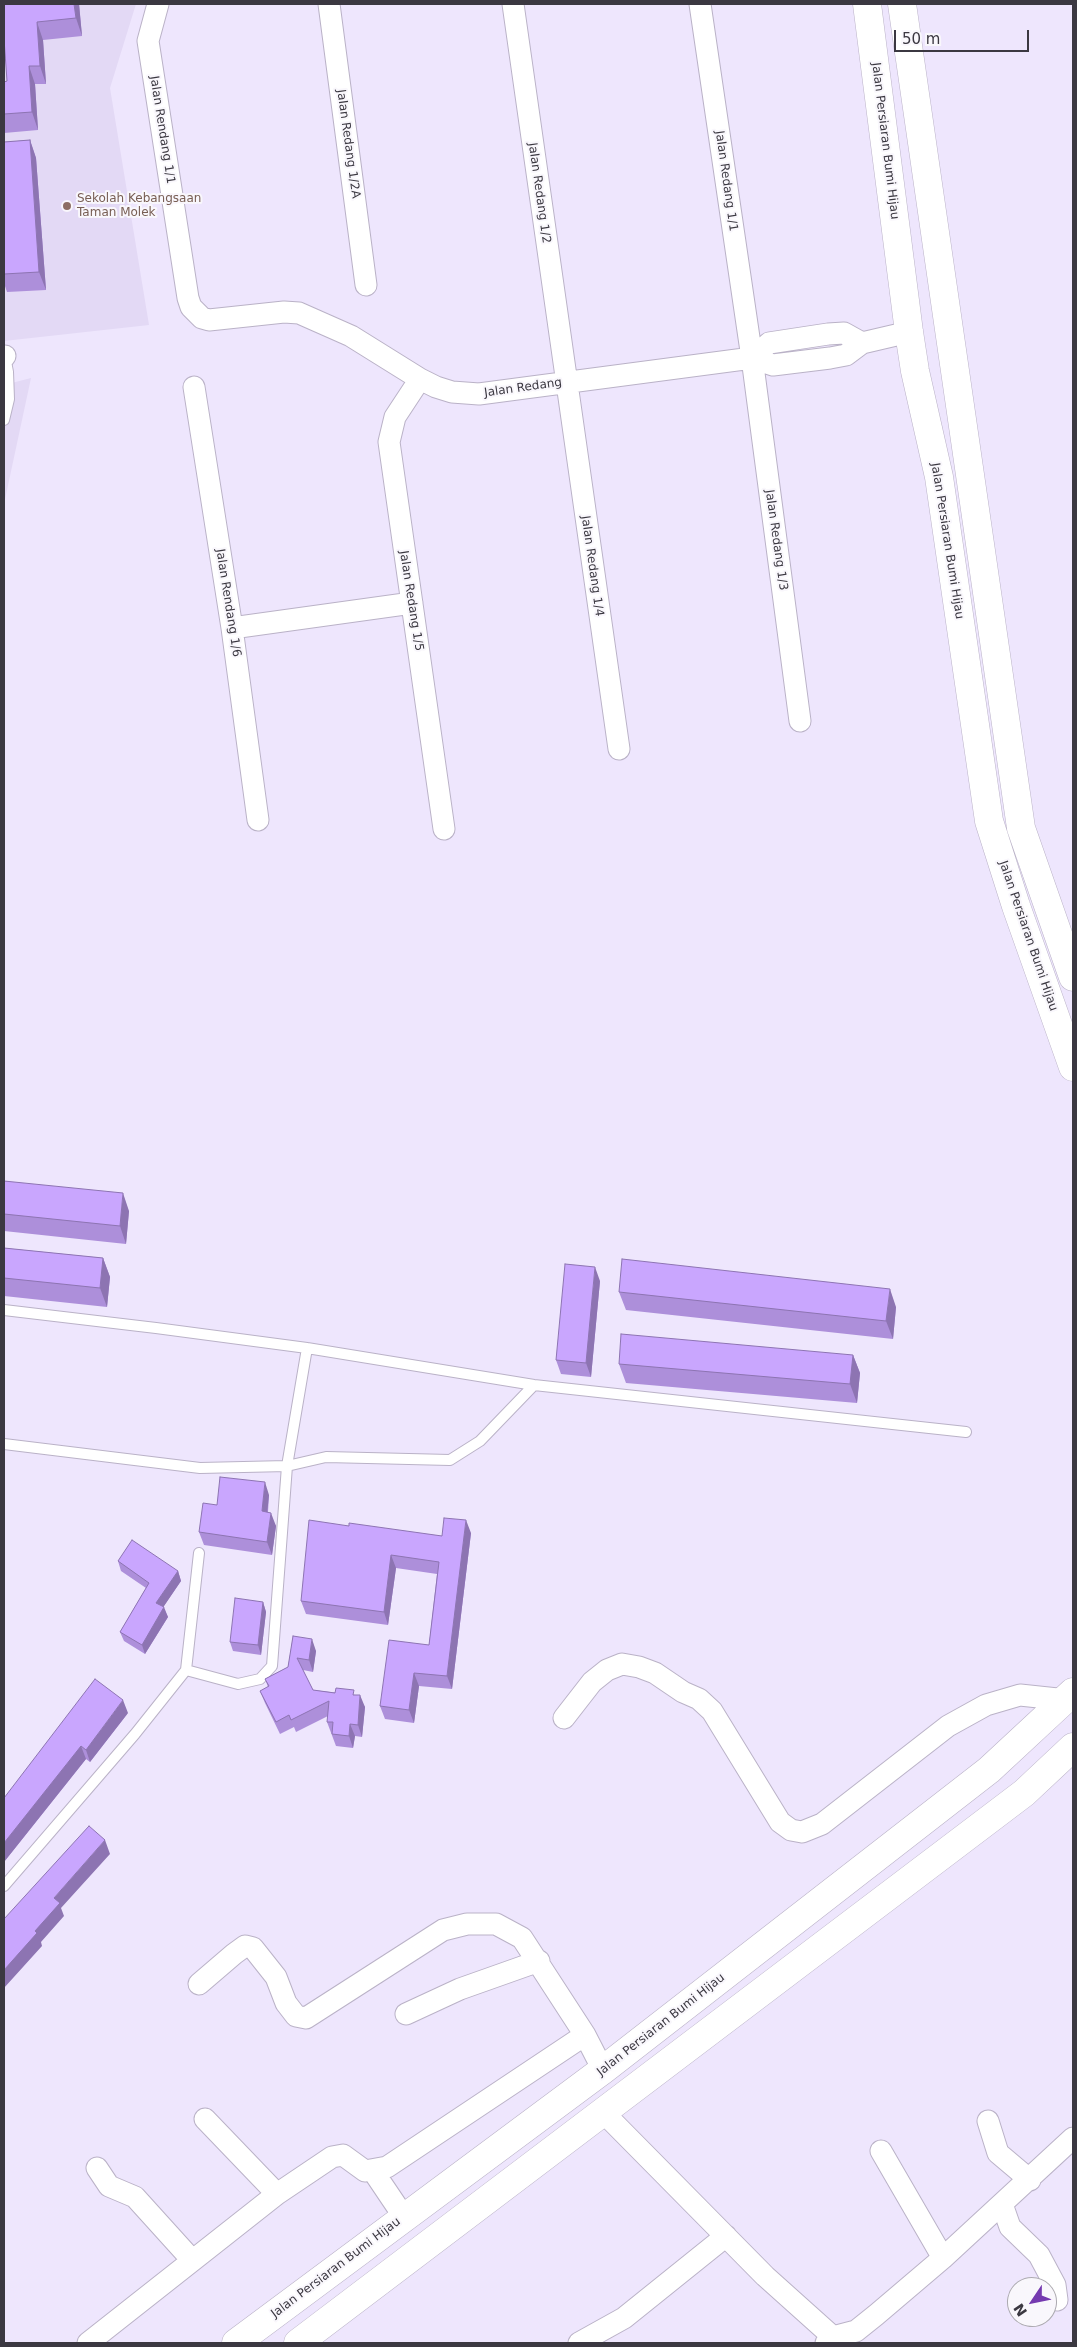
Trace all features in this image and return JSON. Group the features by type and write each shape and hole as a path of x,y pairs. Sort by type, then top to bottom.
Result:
{"main road":[{"name":"Jalan Persiaran Bumi Hijau","path":"867,4 909,332 915,371 939,477 989,821 1016,906 1073,1066"},
{"path":"902,4 935,221 960,414 1018,814 1021,828 1073,977"},
{"path":"909,332 928,326 934,321 935,221"},
{"path":"909,332 928,335 935,339 939,346 960,414"},
{"name":"Jalan Persiaran Bumi Hijau","path":"236,2343 603,2070 989,1770 1070,1696"},
{"path":"298,2343 1024,1793 1073,1747"}],"street":[{"name":"Jalan Rendang 1/1","path":"158,4 148,41 188,298 196,314"},
{"name":"Jalan Redang 1/2A","path":"329,4 366,285"},
{"name":"Jalan Redang 1/2","path":"513,4 566,382"},
{"name":"Jalan Redang 1/1","path":"700,4 752,358"},
{"name":"Jalan Redang","path":"196,314 209,320 284,312 299,313 324,323 370,347 420,379 452,392 479,394 752,358"},
{"path":"752,358 769,343 844,333 862,343 909,332"},
{"name":"Jalan Redang 1/3","path":"752,358 800,721"},
{"name":"Jalan Redang 1/5","path":"420,379 395,418 390,442 444,829"},
{"name":"Jalan Redang 1/4","path":"566,382 619,749"},
{"name":"Jalan Rendang 1/6","path":"194,387 232,628 258,820"},
{"path":"232,628 412,603"},
{"path":"564,1718 592,1682 607,1670 622,1664 639,1667 655,1674 683,1692 699,1699 712,1711 780,1822 791,1830 802,1832 822,1824 948,1726 986,1705 1020,1695 1070,1696"},
{"path":"199,1984 245,1946 253,1948 276,1977 286,2003 296,2016 306,2018 413,1947 443,1930 467,1924 496,1924 522,1938 539,1961 585,2036 603,2070"},
{"path":"406,2014 460,1989 539,1961"},
{"path":"88,2343 277,2194 337,2156 343,2155 365,2171 387,2167 585,2036"},
{"path":"603,2112 829,2340 857,2337 1030,2180 1073,2138"},
{"path":"205,2119 277,2194"},
{"path":"988,2121 998,2153 1030,2180"},
{"path":"880,2151 943,2258"},
{"path":"97,2168 109,2186 135,2197 192,2260"},
{"path":"372,2170 404,2217"},
{"path":"1002,2204 1010,2227 1038,2255 1051,2277"},
{"path":"579,2343 624,2318 726,2236"}],"lane":[{"path":"4,356 8,372 8,399 4,420"},
{"path":"4,1310 307,1348 534,1385 966,1432"},
{"path":"186,1670 238,1684 260,1679 272,1666 288,1466 307,1348"},
{"path":"4,1444 200,1468 288,1466 326,1457 450,1460 480,1441 534,1385"},
{"path":"4,1886 135,1734 186,1670 199,1553"}],"shaded area":[{"name":"Sekolah Kebangsaan Taman Molek","path":"4,4 136,4 110,88 149,325 4,341"},
{"path":"31,378 4,504 4,385"}],"building":[{"path":"4,4 74,4 76,18 37,22 40,66 29,66 32,112 4,114 4,82 7,81"},
{"path":"30,140 39,272 4,274 4,142"},
{"path":"4,1181 123,1193 120,1226 4,1214"},
{"path":"4,1248 103,1258 100,1288 4,1278"},
{"path":"622,1259 890,1289 886,1321 619,1292"},
{"path":"565,1264 595,1267 586,1363 556,1360"},
{"path":"621,1334 853,1355 850,1384 619,1364"},
{"path":"220,1477 265,1482 262,1511 271,1513 267,1542 199,1532 203,1503 217,1505"},
{"path":"444,1518 466,1520 447,1676 414,1673 409,1710 380,1706 389,1640 429,1645 439,1562 391,1555 384,1612 301,1601 309,1520 349,1526 349,1523 442,1536"},
{"path":"132,1540 178,1571 156,1603 164,1607 142,1645 120,1632 149,1583 118,1561"},
{"path":"235,1598 263,1602 258,1645 230,1642"},
{"path":"293,1636 312,1639 309,1660 297,1658 313,1690 335,1693 336,1688 354,1690 353,1695 360,1695 358,1725 350,1724 349,1736 332,1734 333,1722 327,1722 329,1701 291,1720 289,1715 276,1722 260,1691 269,1686 265,1679 288,1667"},
{"path":"95,1679 123,1700 86,1750 81,1746 4,1843 4,1798"},
{"path":"89,1826 105,1840 54,1898 60,1903 35,1931 37,1933 4,1970 4,1919"}],"place":[{"name":"Sekolah Kebangsaan Taman Molek","path":"67,206"}]}
